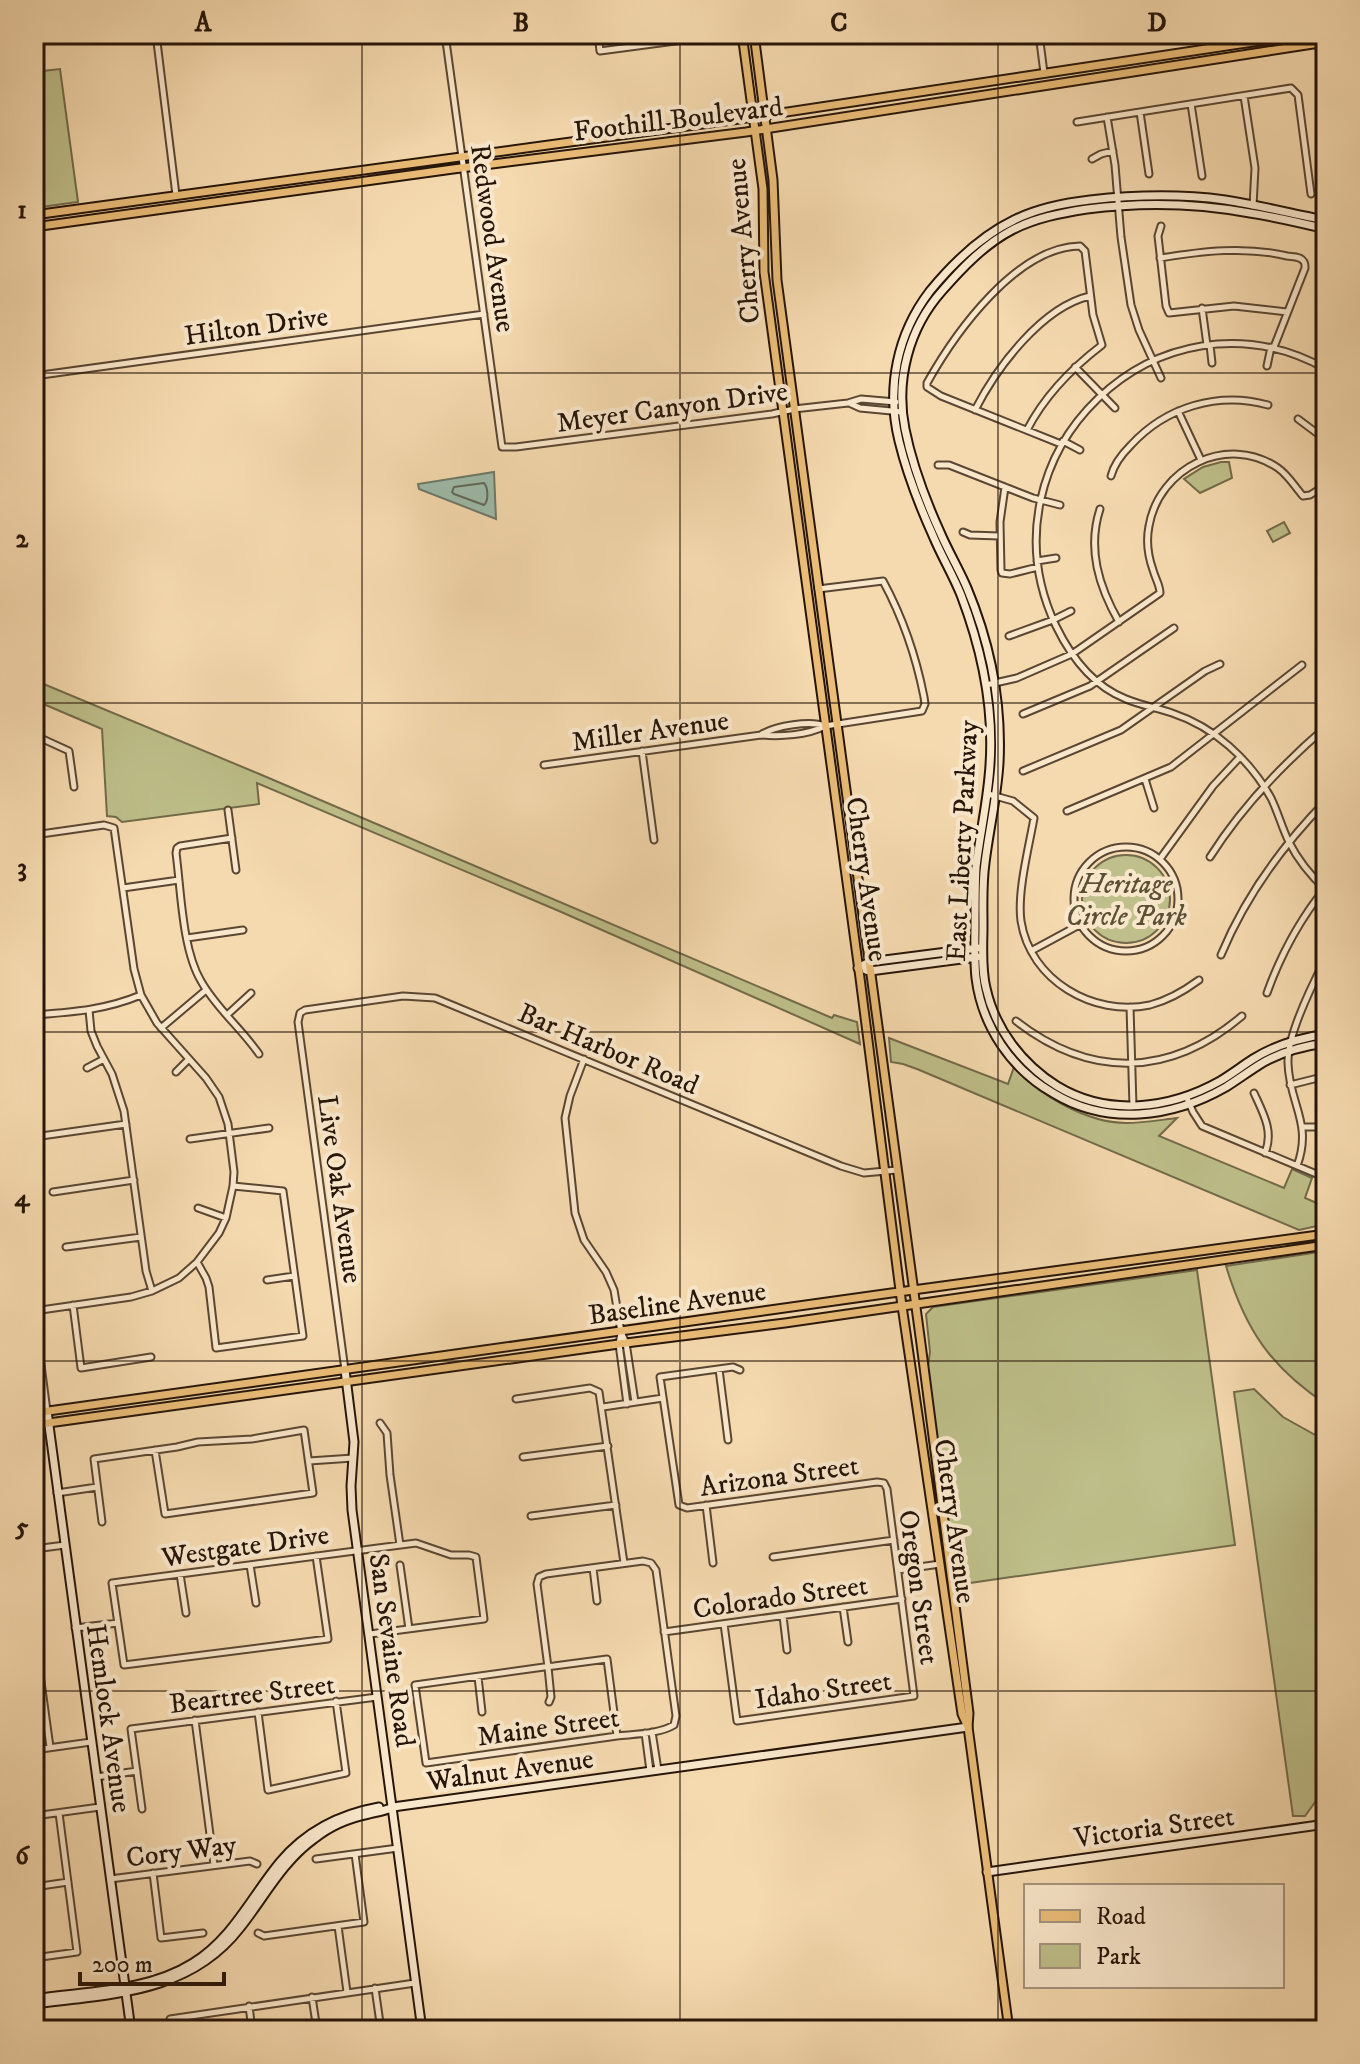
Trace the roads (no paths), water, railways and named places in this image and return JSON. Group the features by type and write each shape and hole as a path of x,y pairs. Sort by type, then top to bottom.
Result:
{"main road":[{"name":"Cherry Avenue","path":"742,34 763,197 763,264 900,1292 962,1714 968,1727"},
{"name":"Cherry Avenue","path":"754,34 774,193 775,268 1009,2030"},
{"name":"Foothill Boulevard","path":"34,215 754,117 1306,34"},
{"name":"Foothill Boulevard","path":"34,227 767,129 1326,42"},
{"path":"935,102 939,94 973,89 985,83"},
{"name":"Baseline Avenue","path":"34,1413 1326,1234"},
{"name":"Baseline Avenue","path":"34,1425 1326,1245"}],"street":[{"path":"34,40 49,34"},
{"path":"156,34 176,196"},
{"name":"Redwood Avenue","path":"445,34 502,447"},
{"path":"598,34 600,51 677,37 728,34"},
{"path":"1039,34 1044,73"},
{"path":"1077,122 1291,88 1298,95 1311,194"},
{"path":"1244,96 1255,168 1253,209"},
{"path":"1191,104 1202,176"},
{"path":"1140,112 1149,174"},
{"path":"1107,117 1131,305 1161,378"},
{"path":"1092,159 1113,151"},
{"name":"East Liberty Parkway","path":"1326,220 1186,197 1118,202 1027,223 996,239 978,254 943,289 923,316 907,354 898,407 918,476 971,597 986,642 992,795 976,867 977,984 987,1018 1002,1046 1022,1070 1068,1101 1098,1111 1133,1111 1218,1091 1260,1064 1290,1050 1326,1043"},
{"name":"East Liberty Parkway","path":"1253,209 1326,229"},
{"path":"1161,226 1158,236 1160,258 1169,313 1234,306 1287,312"},
{"path":"1027,430 1044,402 1075,367 1102,345 1094,323 1082,247 1044,254 1001,287 978,309 953,341 927,387 975,410 1027,430 1062,442 1080,450"},
{"path":"1160,258 1206,251 1251,250 1304,261 1305,268 1267,366"},
{"path":"975,410 998,373 1025,340 1061,308 1090,296"},
{"path":"1202,308 1212,363"},
{"name":"Hilton Drive","path":"34,376 484,314"},
{"path":"1267,993 1287,945 1308,910 1326,888 1303,865 1264,786 1240,757 1214,734 1182,716 1124,698 1097,682 1072,654 1053,620 1045,597 1036,534 1049,471 1062,442 1079,417 1122,377 1152,360 1183,350 1233,343 1273,347 1326,369"},
{"path":"1075,367 1115,408"},
{"path":"1323,389 1326,381"},
{"name":"Meyer Canyon Drive","path":"502,447 783,412 861,399 898,407"},
{"path":"1111,476 1119,460 1138,438 1178,411 1223,400 1268,405"},
{"path":"1178,411 1201,460"},
{"path":"1298,419 1326,440"},
{"path":"990,684 1017,678 1072,654 1160,593 1148,548 1151,517 1158,498 1171,481 1201,460 1235,454 1263,460 1285,474 1303,496 1326,485"},
{"path":"938,465 949,465 1060,505"},
{"path":"1005,487 999,536 1002,573 1010,574 1056,558"},
{"path":"1100,509 1094,529 1095,560 1104,594 1119,622"},
{"path":"963,532 999,536"},
{"name":"Miller Avenue","path":"544,765 761,735 770,729 816,722 825,726 837,725 922,711 924,697 911,646 883,581 818,589"},
{"path":"1009,636 1071,611"},
{"path":"1023,714 1097,682 1174,628"},
{"path":"1023,771 1109,736 1220,664"},
{"path":"1067,811 1176,763 1302,665"},
{"path":"1210,857 1264,786 1326,727"},
{"path":"34,735 69,751 74,787"},
{"path":"642,751 654,840"},
{"path":"1160,859 1213,786 1240,757"},
{"path":"1145,779 1154,808"},
{"path":"992,795 1013,801 1034,818 1021,912 1031,951 1057,982 1075,995 1104,1005 1130,1007 1168,999 1199,980"},
{"path":"1221,955 1249,899 1289,842 1326,801"},
{"path":"228,810 236,870"},
{"path":"34,835 104,825 112,827 116,833 134,969 141,995 160,1028 206,1078 219,1097 226,1115 234,1172 226,1218 210,1248 179,1278 131,1297 34,1311 47,1411"},
{"path":"232,838 177,848 179,880 188,947 198,977 259,1054"},
{"path":"1121,847 1142,849 1160,859 1172,875 1178,897 1174,919 1161,938 1142,948 1118,950 1095,940 1081,924 1075,909 1075,892 1080,875 1091,861 1105,852 1121,847"},
{"path":"123,888 179,880"},
{"path":"1031,951 1081,924"},
{"path":"187,938 243,930"},
{"path":"858,968 979,952"},
{"path":"1297,1166 1303,1144 1302,1127 1290,1085 1288,1063 1304,1005 1326,958"},
{"path":"160,1028 206,990"},
{"path":"227,1015 251,993"},
{"path":"34,1015 89,1010 141,995"},
{"name":"Bar Harbor Road","path":"300,1013 308,1009 403,996 427,996 453,1004 841,1166 864,1173 897,1170"},
{"path":"1130,1007 1133,1111"},
{"path":"89,1010 91,1031 117,1086 126,1124 146,1271 152,1291"},
{"name":"Live Oak Avenue","path":"300,1013 298,1022 345,1370"},
{"path":"1016,1021 1047,1043 1071,1054 1132,1063 1188,1051 1216,1037 1242,1016"},
{"name":"East Liberty Parkway","path":"1188,1100 1266,1051 1292,1041 1326,1034"},
{"path":"87,1068 104,1059"},
{"path":"176,1072 189,1059"},
{"path":"584,1059 565,1118 570,1177 584,1240 612,1283 617,1302 626,1400"},
{"path":"1290,1085 1326,1076"},
{"path":"1254,1093 1268,1127 1270,1138 1265,1153"},
{"path":"1188,1100 1202,1126 1326,1178"},
{"path":"34,1137 126,1124"},
{"path":"1302,1127 1326,1127"},
{"path":"190,1139 269,1128"},
{"path":"53,1192 134,1180"},
{"path":"197,1262 209,1287 216,1348 303,1336 283,1191 233,1186"},
{"path":"198,1208 226,1218"},
{"path":"66,1247 141,1237"},
{"path":"267,1280 294,1276"},
{"path":"73,1305 81,1368 151,1357"},
{"path":"622,1343 635,1402"},
{"path":"603,1407 626,1400 635,1402 663,1398 660,1377 733,1367 740,1370"},
{"path":"719,1369 728,1440"},
{"name":"San Sevaine Road","path":"345,1370 353,1424 351,1486 358,1551 422,2030"},
{"path":"516,1399 590,1388 598,1390 625,1563"},
{"name":"Arizona Street","path":"663,1398 680,1507 884,1483"},
{"name":"Hemlock Avenue","path":"47,1411 131,2030"},
{"path":"380,1423 387,1433 400,1545"},
{"path":"102,1522 94,1459 198,1442 252,1439 304,1430 313,1493 165,1514 155,1450"},
{"path":"523,1457 608,1446"},
{"path":"309,1461 354,1458"},
{"name":"Oregon Street","path":"884,1483 914,1696"},
{"path":"57,1493 97,1487"},
{"path":"531,1516 616,1505"},
{"path":"706,1505 713,1563"},
{"path":"773,1557 894,1540"},
{"name":"Westgate Drive","path":"118,1623 112,1583 416,1543 451,1555 476,1557 484,1619 409,1629"},
{"path":"34,1549 65,1545"},
{"path":"75,1628 118,1623 124,1665 328,1639 316,1556"},
{"path":"549,1702 548,1667 537,1584 539,1577 625,1563 651,1563 656,1570 664,1632"},
{"path":"898,1570 940,1564"},
{"path":"250,1565 256,1603"},
{"path":"370,1634 409,1629 400,1565"},
{"path":"593,1568 597,1601"},
{"path":"180,1574 186,1613"},
{"name":"Colorado Street","path":"664,1632 902,1599"},
{"path":"843,1607 848,1642"},
{"path":"783,1616 787,1650"},
{"name":"Idaho Street","path":"724,1624 737,1721 914,1696"},
{"path":"34,1631 38,1683 50,1747"},
{"name":"Maine Street","path":"478,1677 415,1685 426,1763 669,1729 674,1725 676,1716 664,1632"},
{"path":"482,1712 478,1677 607,1659 617,1736"},
{"name":"Beartree Street","path":"137,1771 131,1729 378,1697"},
{"path":"258,1711 268,1790 346,1773 336,1701"},
{"path":"195,1720 214,1865"},
{"name":"Walnut Avenue","path":"34,2002 174,1980 197,1968 233,1938 285,1866 304,1846 338,1824 393,1807 968,1727"},
{"path":"648,1732 654,1771"},
{"path":"34,1750 91,1742"},
{"path":"96,1777 137,1771 142,1809"},
{"path":"34,1816 100,1807"},
{"path":"34,1958 77,1952 59,1813"},
{"name":"Victoria Street","path":"987,1872 1326,1824"},
{"path":"316,1859 398,1848"},
{"path":"258,1933 264,1936 364,1922 355,1854"},
{"name":"Cory Way","path":"110,1879 250,1861 257,1864"},
{"path":"153,1873 161,1938 203,1933"},
{"path":"34,1887 68,1882"},
{"path":"338,1926 347,1992"},
{"path":"172,2030 170,2019 415,1983"},
{"path":"375,1988 381,2030"},
{"path":"312,1997 317,2030"},
{"path":"249,2006 252,2030"}],"water":[{"path":"494,472 496,519 419,489 418,484"}],"park label":[{"name":"Heritage Circle Park","path":"1126,899"}]}
